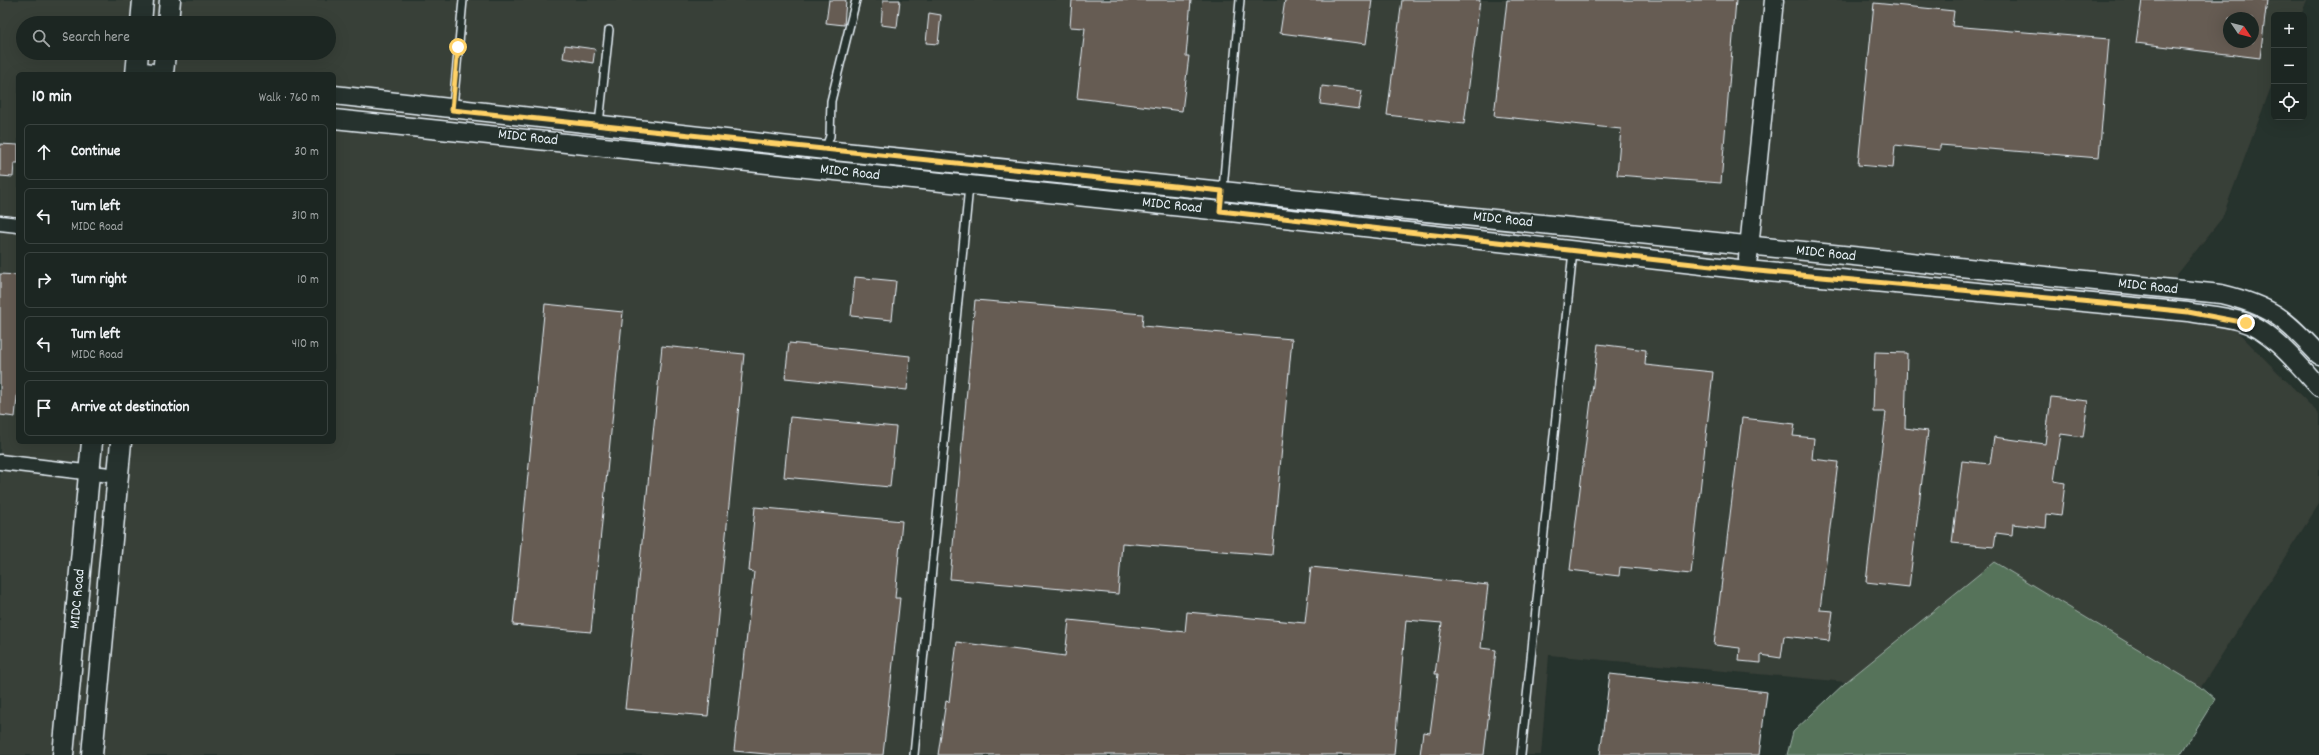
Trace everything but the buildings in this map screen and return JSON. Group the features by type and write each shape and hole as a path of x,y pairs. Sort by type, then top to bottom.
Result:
{"main road":[{"path":"142,16 143,0"},
{"path":"169,16 170,0"},
{"path":"163,72 164,60"},
{"name":"MIDC Road","path":"63,755 92,444"},
{"name":"MIDC Road","path":"92,755 121,444"}],"street":[{"path":"1747,270 1774,0"},
{"path":"137,66 154,72"},
{"name":"MIDC Road","path":"336,95 452,110 599,124 825,150 2221,294 2246,300 2267,308 2311,337 2319,355"},
{"name":"MIDC Road","path":"336,119 1220,211 1747,270 2188,312 2246,323 2257,329 2288,353 2319,387"},
{"path":"0,223 16,225"},
{"path":"2288,353 2311,337"},
{"path":"0,462 90,474 118,476"}],"lane":[{"path":"452,110 462,0"},
{"path":"825,150 830,136 831,102 856,0"},
{"path":"1220,211 1240,0"},
{"path":"599,124 609,30"},
{"path":"914,755 969,186"},
{"path":"1521,755 1573,251"}],"shaded area":[{"path":"0,0 2307,0 2302,12 2271,12 2271,87 2222,218 2172,281 2190,321 2231,325 2319,414 2319,504 2201,687 1994,562 1846,682 1549,655 1541,755 0,755"}],"green space":[{"path":"1994,562 2201,687 2215,699 2180,755 1787,755 1793,732 1846,682"}],"route":[{"path":"458,47 452,110 599,124 825,150 1222,191 1220,211 1747,270 2188,312 2246,323"}]}
